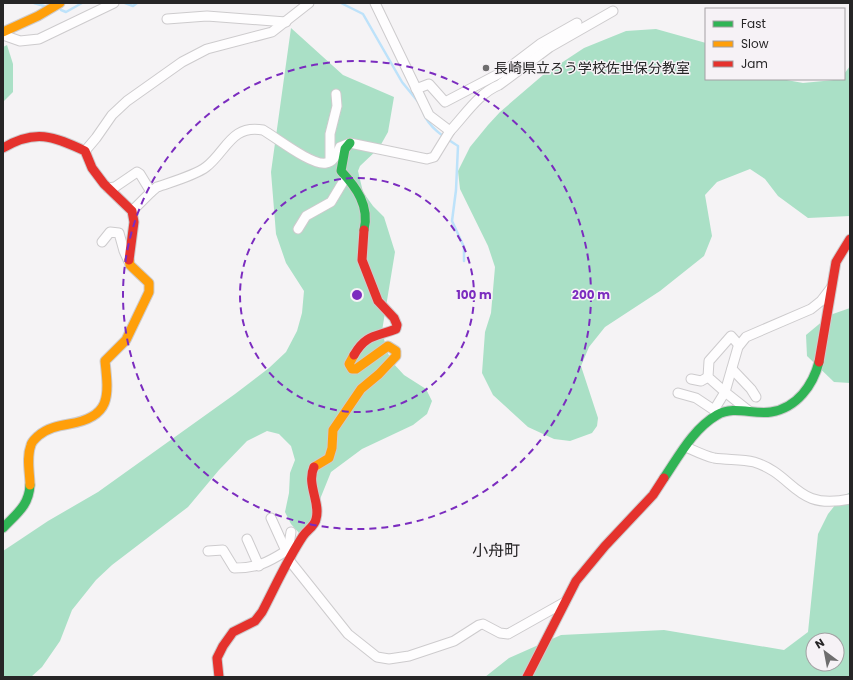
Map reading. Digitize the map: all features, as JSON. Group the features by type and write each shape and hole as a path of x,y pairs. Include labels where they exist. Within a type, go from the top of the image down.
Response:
{"main road":[{"path":"3,32 38,16 58,4"},
{"path":"3,148 16,140 37,135 58,138 85,151 88,160 108,188 118,200 132,211 134,222 133,239 129,257 130,264 149,283 150,292 126,340 105,361 108,390 102,412 97,417 88,420 43,430 34,440 30,446 30,487 28,499 3,528"},
{"path":"219,677 217,658 223,646 233,632 255,621 262,612 289,555 304,534 315,523 317,517 312,486 312,472 315,466 329,458 332,448 333,430 361,389 379,374 396,356 396,351 388,346 356,369 352,369 349,364 352,356 369,336 392,331 396,329 397,325 394,318 378,301 362,260 362,236 366,222 361,197 356,187 346,178 341,170 345,149 350,143"},
{"path":"527,677 576,581 605,546 653,495 691,438 715,412 733,410 771,412 789,405 805,393 815,376 836,262 850,239"}],"street":[{"path":"3,35 20,42 38,39 114,3"},
{"path":"85,151 112,115 127,101 182,62 207,49 272,32 309,3"},
{"path":"375,3 429,115 449,133"},
{"path":"132,211 157,187 206,168 228,141 253,128 263,130 316,163 327,163 334,160 340,147 350,143 427,159 434,157 449,133 492,88 499,85 550,47 613,11"},
{"path":"167,19 207,16 286,22"},
{"path":"416,89 429,84 445,102 506,70 540,44 577,23"},
{"path":"330,161 330,134 337,106 336,94"},
{"path":"108,188 115,187 136,172 140,174 151,192"},
{"path":"298,229 306,216 331,202 346,178"},
{"path":"102,242 110,232 119,233 124,251 130,264"},
{"path":"678,394 696,398 715,412 724,392 739,345 746,337 811,309 821,301 832,285"},
{"path":"708,377 709,362 731,336 739,345"},
{"path":"732,369 751,388 756,396"},
{"path":"691,379 701,381 708,377"},
{"path":"708,377 724,392 749,411"},
{"path":"686,447 712,458 754,462 772,471 798,493 814,500 833,503 850,499"},
{"path":"271,518 289,555 348,634 377,657 389,659 409,656 454,641 479,625 484,624 500,633 508,634 565,602"},
{"path":"289,555 292,532"},
{"path":"247,539 259,566"},
{"path":"208,551 223,550 234,568 250,568 259,566 289,555"}],"green space":[{"path":"291,28 343,75 394,97 388,132 379,148 360,166 358,171 363,192 373,206 384,217 395,252 382,331 387,351 392,362 404,375 426,389 432,401 427,414 413,425 362,449 331,472 312,519 299,533 291,524 285,512 289,493 290,473 295,460 291,446 279,434 267,431 247,441 219,470 188,507 112,565 96,580 72,610 60,641 42,667 31,677 3,677 3,551 48,521 98,492 235,394 269,368 286,352 297,331 302,313 304,291 286,263 276,234 271,172"},
{"path":"656,29 705,43 705,80 786,80 803,83 845,80 845,73 850,66 850,216 808,218 778,196 765,179 750,169 717,182 705,195 712,236 704,256 660,291 605,327 589,347 581,366 598,418 597,426 592,433 570,441 554,439 528,427 493,395 482,373 485,332 491,313 495,267 488,246 460,189 458,171 470,147 488,125 500,112 543,75 584,48 626,31"},
{"path":"7,45 13,64 13,92 3,102 3,47"},
{"path":"850,308 850,383 834,382 807,356 806,335 830,315"},
{"path":"850,492 850,677 485,677 509,658 561,635 664,630 784,650 805,634 805,672 845,672 845,632 808,632 818,534 828,514 840,499"}],"waterway":[{"path":"34,3 44,6"},
{"path":"61,10 66,12 82,3"},
{"path":"125,3 133,6 137,3"},
{"path":"341,3 363,14 402,82 420,104"},
{"path":"424,114 434,129 458,146 456,190 452,221 464,247 464,261"}],"traffic: fast":[{"path":"350,143 345,149 341,171 356,190 363,205 365,213 364,230"},
{"path":"664,478 687,444 708,421 723,412 737,410 764,413 780,410 789,406 808,387 813,379 819,362"},
{"path":"3,528 21,509 27,499 30,485"}],"traffic: slow":[{"path":"3,32 38,16 60,3"},
{"path":"30,485 29,455 31,444 34,440 41,433 49,429 83,421 93,416 100,410 104,403 107,385 105,361 126,340 149,292 149,283 130,265 129,260"},
{"path":"314,467 329,458 332,448 333,430 361,389 379,374 396,356 396,351 388,346 356,369 352,369 349,364 354,355"}],"traffic: jam":[{"path":"3,148 25,138 44,137 53,138 85,151 92,168 104,184 132,211 134,222 129,260"},
{"path":"354,355 358,348 367,340 396,329 397,325 394,318 378,301 362,260 364,230"},
{"path":"819,362 836,262 850,239"},
{"path":"219,677 217,658 223,646 233,632 255,621 262,612 297,545 303,536 313,526 317,513 312,487 312,473 314,467"},
{"path":"527,677 576,581 605,546 653,495 664,478"}],"place":[{"name":"長崎県立ろう学校佐世保分教室","path":"486,68"}],"district":[{"name":"小舟町","path":"496,550"}]}
